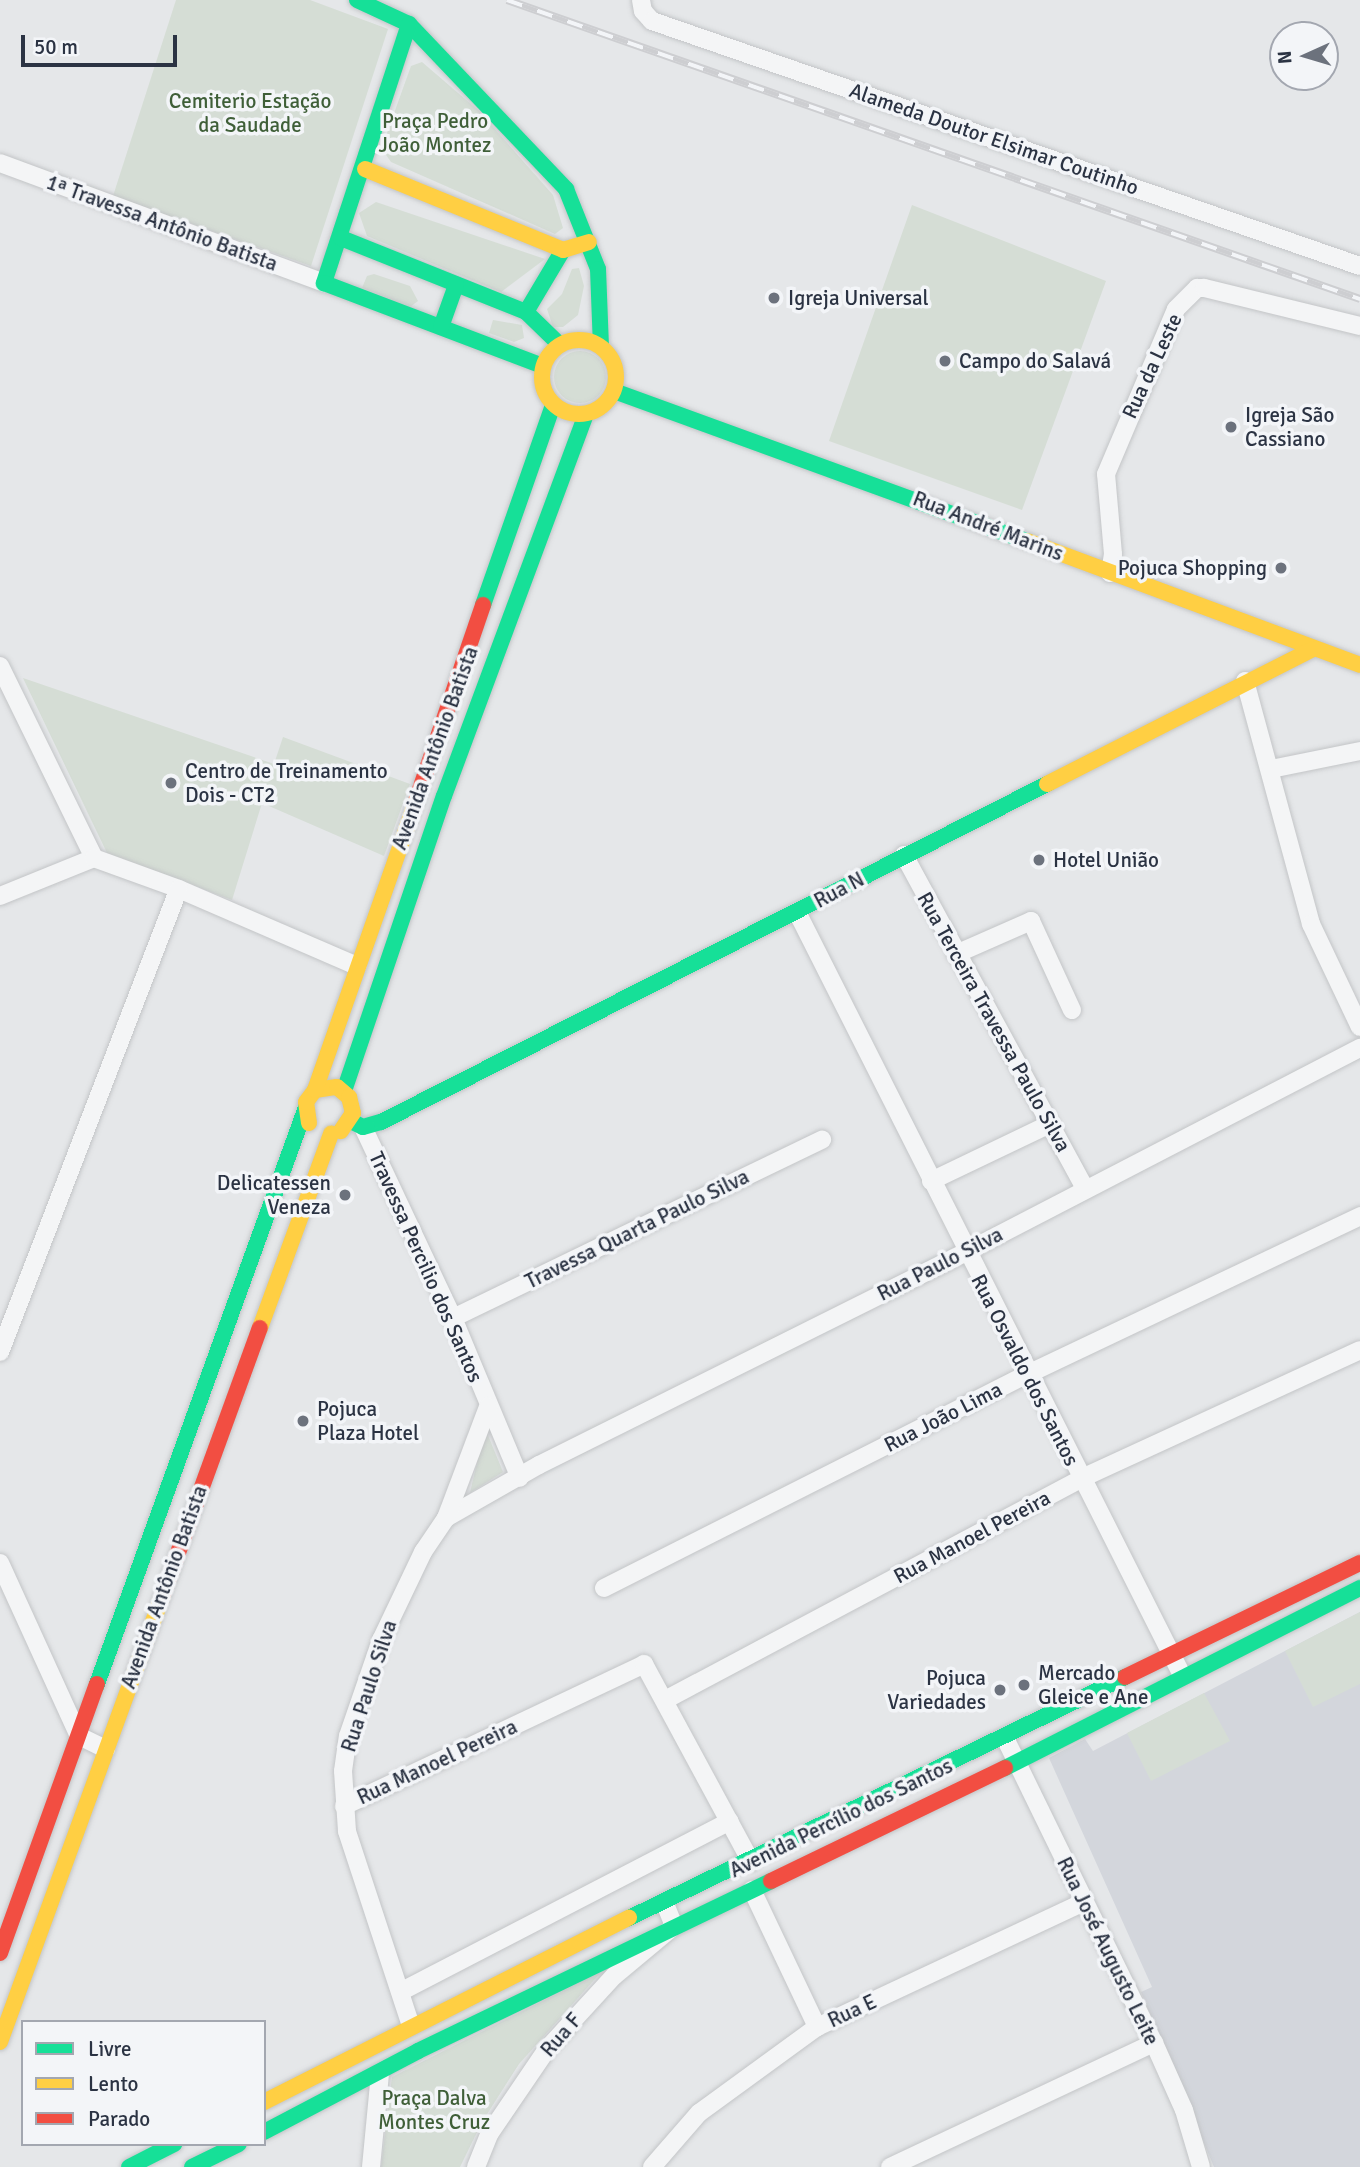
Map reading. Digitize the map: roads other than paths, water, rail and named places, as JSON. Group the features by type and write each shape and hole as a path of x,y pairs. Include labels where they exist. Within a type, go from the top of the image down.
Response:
{"street":[{"path":"357,0 409,24 566,189 589,242 600,289 601,346 615,366 614,391 608,402 586,415 574,415 553,405 543,387 543,366 560,345 580,340 601,346"},
{"name":"Alameda Doutor Elsimar Coutinho","path":"641,0 643,12 652,21 1360,266"},
{"path":"324,283 365,169 409,24"},
{"name":"1ª Travessa Antônio Batista","path":"0,163 543,366"},
{"path":"365,169 563,250 589,242"},
{"path":"341,238 526,312 560,345"},
{"path":"526,312 563,250"},
{"path":"440,327 456,285"},
{"name":"Rua da Leste","path":"1110,573 1113,554 1106,474 1176,309 1198,288 1204,288 1360,326"},
{"name":"Rua André Marins","path":"614,391 1360,665"},
{"name":"Avenida Antônio Batista","path":"0,1953 305,1110 315,1090 553,405"},
{"name":"Avenida Antônio Batista","path":"344,1091 418,869 586,415"},
{"path":"1260,629 1270,649 1262,673"},
{"name":"Rua N","path":"357,1124 797,912 1245,681 1313,649"},
{"path":"0,666 94,858"},
{"path":"1245,681 1311,924 1360,1027"},
{"path":"1271,769 1360,751"},
{"name":"Rua Terceira Travessa Paulo Silva","path":"904,856 1085,1189"},
{"path":"0,896 94,858 179,888 357,966"},
{"path":"395,860 418,869"},
{"path":"0,1352 179,888"},
{"name":"Rua Osvaldo dos Santos","path":"797,912 1169,1656 1182,1675"},
{"path":"956,954 1031,921 1072,1010"},
{"name":"Rua Paulo Silva","path":"446,1518 1360,1048"},
{"path":"305,1110 316,1130 331,1134 357,1124 353,1105 344,1091 330,1086 315,1090"},
{"name":"Travessa Percilio dos Santos","path":"357,1124 453,1318 488,1407"},
{"path":"931,1181 1050,1124"},
{"name":"Avenida Antônio Batista","path":"0,2042 331,1134"},
{"name":"Travessa Quarta Paulo Silva","path":"453,1318 822,1140"},
{"name":"Rua João Lima","path":"604,1588 1028,1374 1360,1216"},
{"name":"Rua Manoel Pereira","path":"665,1700 1080,1479 1360,1350"},
{"path":"488,1407 520,1478"},
{"name":"Rua Paulo Silva","path":"411,2026 402,1991 374,1918 344,1806 348,1736 400,1595 446,1518 488,1407"},
{"path":"0,1563 79,1737 106,1749"},
{"name":"Avenida Percílio dos Santos","path":"266,2101 411,2026 1359,1566"},
{"name":"Avenida Percílio dos Santos","path":"266,2131 674,1926 1015,1763 1182,1675 1360,1588"},
{"name":"Rua Manoel Pereira","path":"344,1806 644,1664 751,1862"},
{"name":"Rua José Augusto Leite","path":"1004,1738 1154,2043 1184,2110 1201,2167"},
{"path":"402,1991 730,1821"},
{"path":"752,1891 817,2027"},
{"name":"Rua E","path":"652,2167 699,2113 817,2027 1084,1902"},
{"path":"665,1904 674,1926"},
{"name":"Rua F","path":"475,2167 489,2133 547,2049 614,1976 674,1926"},
{"path":"371,2167 385,2070 380,2042"},
{"path":"890,2167 1154,2043"},
{"path":"321,2071 334,2097"},
{"path":"129,2167 170,2146"},
{"path":"192,2167 212,2162 236,2146"}],"railway":[{"path":"507,0 1360,299"}],"place":[{"name":"Igreja Universal","path":"774,298"},
{"name":"Campo do Salavá","path":"945,361"},
{"name":"Igreja São Cassiano","path":"1231,427"},
{"name":"Pojuca Shopping","path":"1281,568"},
{"name":"Centro de Treinamento Dois - CT2","path":"171,783"},
{"name":"Hotel União","path":"1039,860"},
{"name":"Delicatessen Veneza","path":"345,1195"},
{"name":"Pojuca Plaza Hotel","path":"303,1421"},
{"name":"Mercado Gleice e Ane","path":"1024,1685"},
{"name":"Pojuca Variedades","path":"1000,1690"}],"park label":[{"name":"Cemiterio Estação da Saudade","path":"250,113"},
{"name":"Praça Pedro João Montez","path":"435,133"},
{"name":"Praça Dalva Montes Cruz","path":"434,2110"}]}
